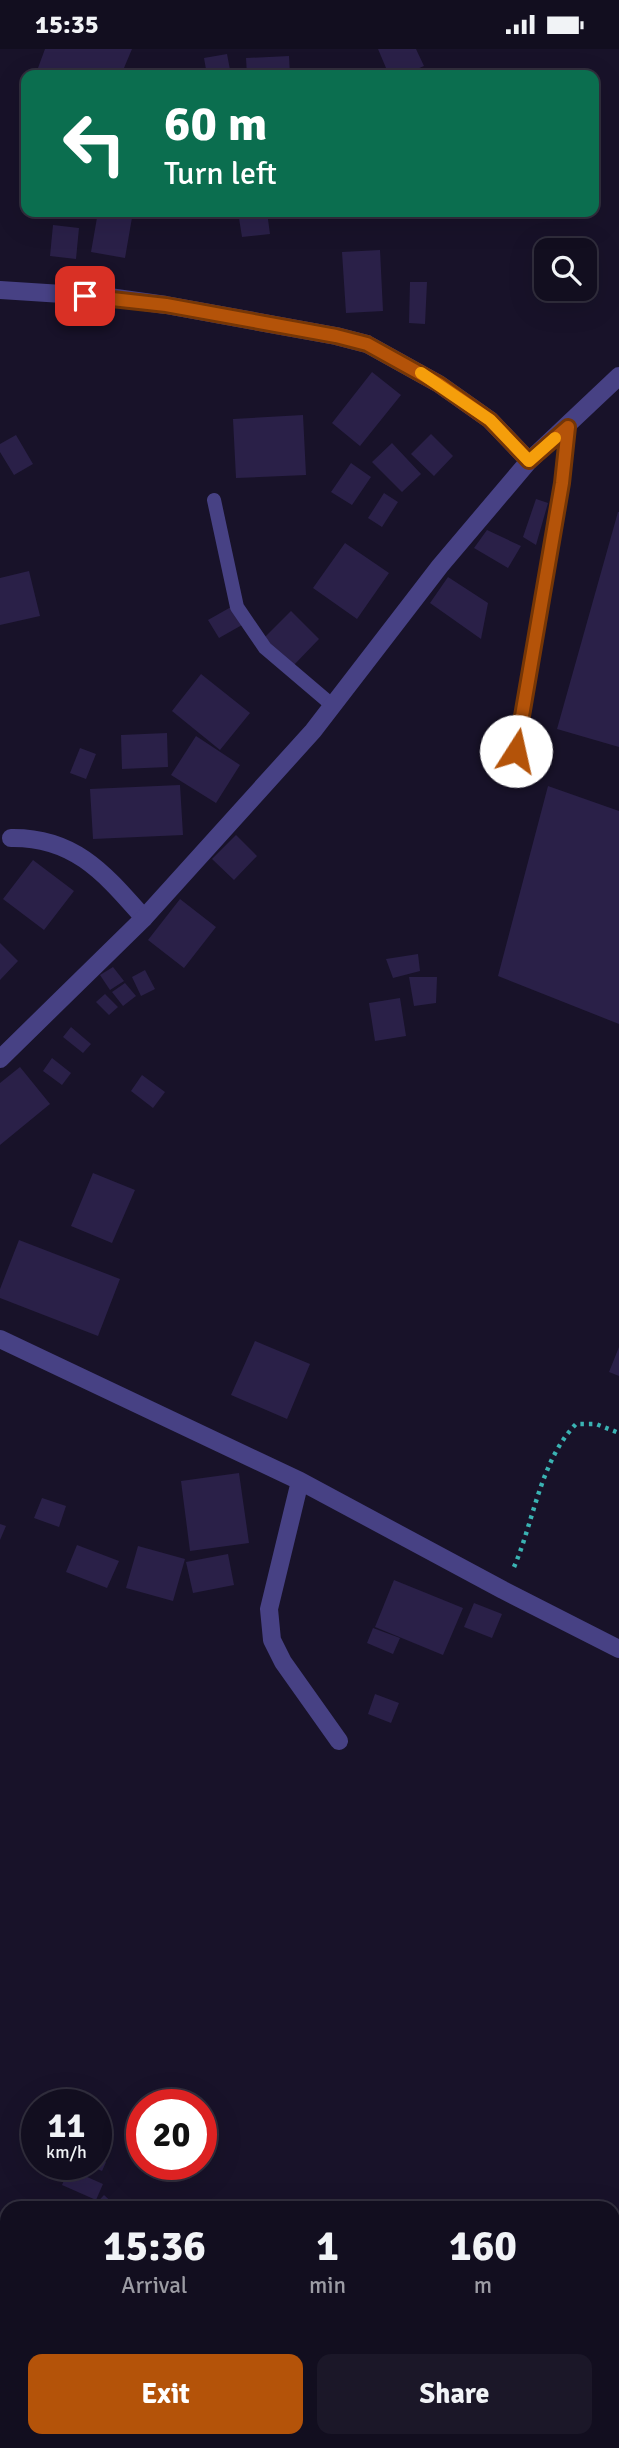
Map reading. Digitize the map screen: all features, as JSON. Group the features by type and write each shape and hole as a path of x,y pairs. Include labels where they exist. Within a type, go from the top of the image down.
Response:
{"street":[{"path":"0,290 108,297 166,305 367,344 439,384 490,420 529,461"},
{"path":"0,1059 144,918 313,731 440,566 529,461 619,376"},
{"path":"11,838 35,838 61,845 87,861 112,883 144,918"},
{"path":"0,1339 300,1481 503,1591 619,1649"},
{"path":"300,1481 270,1609 272,1640 283,1662 339,1741"}],"lane":[{"path":"516,751 562,483 568,427"},
{"path":"214,500 237,607 265,649 332,705"}],"path":[{"path":"503,1591 522,1549 550,1463 567,1433 576,1424 596,1424 619,1433"}],"building":[{"path":"45,49 132,49 123,70 38,68"},
{"path":"378,49 416,49 424,66 415,70 387,70"},
{"path":"227,54 230,70 206,70 204,58"},
{"path":"289,56 290,70 247,70 246,58"},
{"path":"97,217 132,217 125,258 91,252"},
{"path":"239,217 268,217 270,234 242,237"},
{"path":"53,225 79,228 76,259 50,256"},
{"path":"380,250 383,311 346,313 342,252"},
{"path":"410,282 427,282 425,324 409,323"},
{"path":"372,372 401,395 360,446 332,423"},
{"path":"303,415 306,475 236,478 233,419"},
{"path":"431,434 453,456 434,476 411,454"},
{"path":"16,435 33,464 14,475 0,452 0,444"},
{"path":"392,443 421,474 402,492 372,462"},
{"path":"351,463 371,477 352,505 331,492"},
{"path":"384,493 398,502 382,527 368,518"},
{"path":"536,499 548,503 536,545 523,537"},
{"path":"619,512 619,747 557,729"},
{"path":"487,530 521,546 508,568 474,548"},
{"path":"345,543 389,573 357,619 313,588"},
{"path":"29,571 40,616 0,625 0,578"},
{"path":"448,577 488,603 481,639 430,603"},
{"path":"231,607 242,625 219,638 208,620"},
{"path":"291,611 319,639 292,667 263,639"},
{"path":"201,674 250,713 220,750 172,711"},
{"path":"167,733 168,767 122,769 121,735"},
{"path":"196,736 240,765 216,803 171,775"},
{"path":"80,748 96,754 86,779 70,773"},
{"path":"180,785 183,835 93,839 90,789"},
{"path":"548,786 619,811 619,1024 498,976"},
{"path":"236,835 257,856 234,880 212,859"},
{"path":"33,860 74,891 44,930 3,899"},
{"path":"180,899 216,927 184,968 148,940"},
{"path":"0,943 18,961 0,980"},
{"path":"418,954 420,971 393,978 386,959"},
{"path":"113,967 124,981 110,990 100,975"},
{"path":"145,970 155,989 141,996 132,977"},
{"path":"409,977 437,977 436,1003 414,1006"},
{"path":"125,983 136,996 123,1006 112,992"},
{"path":"105,994 118,1007 109,1015 96,1002"},
{"path":"400,998 406,1036 375,1041 369,1003"},
{"path":"71,1027 91,1044 83,1053 63,1037"},
{"path":"52,1058 71,1073 62,1085 43,1071"},
{"path":"20,1067 50,1104 0,1145 0,1083"},
{"path":"142,1075 165,1092 153,1108 131,1091"},
{"path":"93,1173 135,1190 112,1243 71,1226"},
{"path":"19,1240 120,1279 98,1336 0,1298 0,1289"},
{"path":"255,1341 310,1364 287,1419 231,1395"},
{"path":"619,1347 619,1376 609,1372"},
{"path":"239,1473 249,1543 190,1551 181,1481"},
{"path":"42,1498 66,1506 59,1527 34,1518"},
{"path":"0,1524 6,1526 0,1540"},
{"path":"77,1545 119,1561 107,1588 66,1572"},
{"path":"138,1546 185,1559 173,1601 126,1588"},
{"path":"228,1554 234,1585 193,1593 186,1562"},
{"path":"394,1580 463,1608 443,1655 375,1627"},
{"path":"474,1603 502,1614 492,1638 464,1627"},
{"path":"373,1628 400,1638 393,1654 367,1643"},
{"path":"375,1694 399,1703 391,1723 368,1714"},
{"path":"64,2180 94,2180 103,2184 96,2200 62,2185"},
{"path":"104,2195 110,2201 98,2201"}],"slow traffic":[{"path":"421,373 490,420 529,461 555,438"}],"route":[{"path":"85,296 166,305 367,344 439,384 490,420 529,461 568,427 562,483 516,751"}]}
